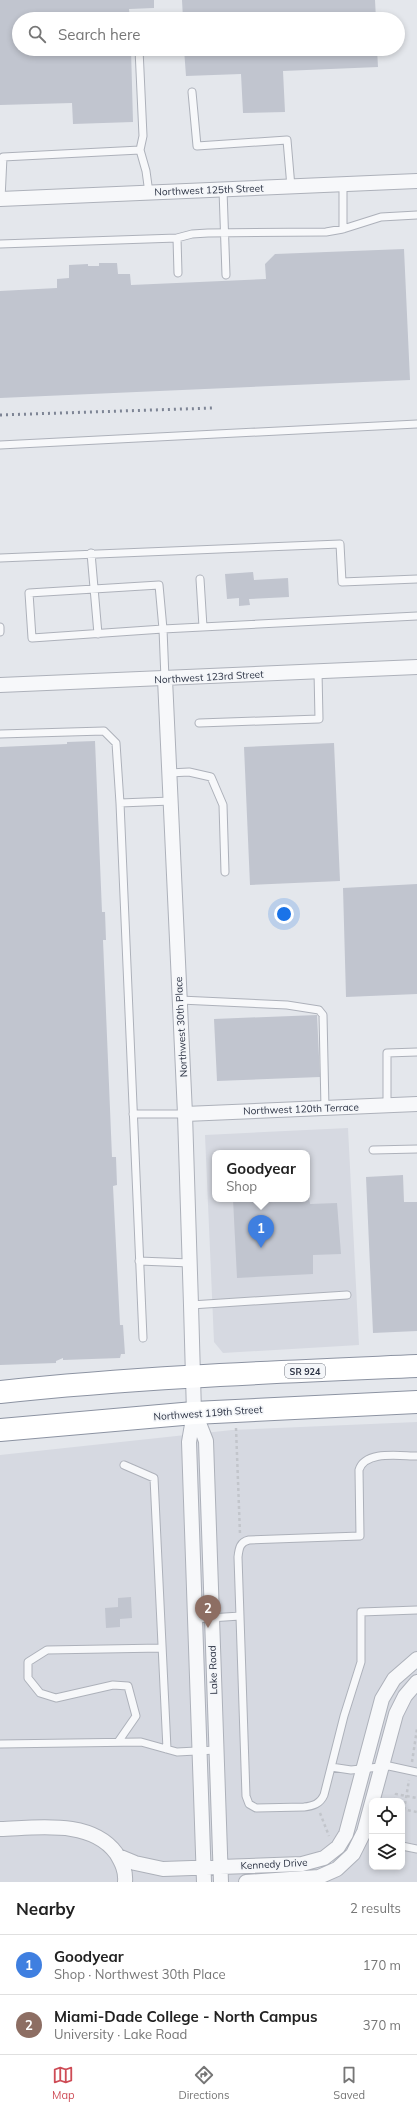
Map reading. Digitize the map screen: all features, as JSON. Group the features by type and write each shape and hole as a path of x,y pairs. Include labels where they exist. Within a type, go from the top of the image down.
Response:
{"highway":[{"name":"SR 924","path":"0,1392 89,1383 193,1376 417,1366"},
{"name":"Northwest 119th Street","path":"0,1430 194,1413 417,1402"}],"street":[{"name":"Northwest 125th Street","path":"0,199 417,182"},
{"name":"Northwest 123rd Street","path":"0,685 417,667"},
{"name":"Northwest 30th Place","path":"165,678 185,1114 193,1376"},
{"name":"Northwest 120th Terrace","path":"185,1114 417,1104"},
{"name":"Lake Road","path":"193,1376 194,1413 189,1442 204,1882"},
{"name":"Lake Road","path":"194,1413 206,1441 221,1882"},
{"name":"Kennedy Drive","path":"118,1856 135,1863 163,1869 302,1864 324,1858 338,1847 346,1834 382,1700 394,1679 417,1659"},
{"name":"Kennedy Drive","path":"376,1798 382,1767 400,1704 417,1682"},
{"name":"Kennedy Drive","path":"0,1829 53,1828 78,1830 98,1838 107,1844 118,1856 123,1865 125,1882"},
{"name":"Kennedy Drive","path":"246,1882 304,1880 323,1876 343,1864 353,1854 369,1829"}],"lane":[{"path":"139,56 143,136 140,150 146,171 149,193"},
{"path":"192,92 197,146 287,140 291,187"},
{"path":"0,199 3,157 140,150"},
{"path":"342,184 343,229"},
{"path":"223,190 226,274"},
{"path":"0,244 177,238 192,234 326,232 343,229 380,217 417,215"},
{"path":"177,238 178,272"},
{"path":"0,445 417,424"},
{"path":"0,558 91,553 340,544 342,582 417,579"},
{"path":"91,553 98,634"},
{"path":"200,579 203,627"},
{"path":"165,678 163,629 159,585 29,593 32,638 163,629 417,616"},
{"path":"0,627 0,632"},
{"path":"199,723 319,720 318,672"},
{"path":"0,734 104,731 108,733 116,743 120,803 143,1338"},
{"path":"169,773 189,772 211,777 223,805 225,872"},
{"path":"120,803 171,801"},
{"path":"180,1000 287,1005 319,1010 323,1014 325,1108"},
{"path":"387,1105 387,1053 417,1052"},
{"path":"133,1114 185,1114"},
{"path":"373,1150 417,1149"},
{"path":"140,1261 190,1263"},
{"path":"191,1305 347,1295"},
{"path":"417,1456 366,1458 361,1463 359,1470 360,1536 255,1539 244,1541 242,1543 238,1557 246,1796 249,1804 256,1808 304,1807 316,1804 323,1798 344,1716 361,1662 361,1612 417,1610"},
{"path":"124,1465 154,1478 167,1749"},
{"path":"195,1619 240,1616"},
{"path":"118,1742 136,1716 128,1686 113,1685 56,1698 40,1693 28,1678 28,1662 47,1650 162,1648"},
{"path":"0,1744 141,1742 176,1752 216,1750"},
{"path":"331,1767 351,1770 389,1766 413,1770"},
{"path":"405,1847 417,1849"}],"path":[{"path":"236,1428 240,1535"},
{"path":"405,1801 413,1770 417,1729"},
{"path":"395,1798 396,1794 417,1798"},
{"path":"319,1810 331,1842"},
{"path":"405,1810 417,1812"}],"shaded area":[{"path":"348,1128 359,1345 223,1353 214,1342 205,1135"},
{"path":"417,1422 417,1882 0,1882 0,1455 232,1430"}],"building":[{"path":"0,0 154,0 154,8 129,9 129,12 12,12 12,56 131,56 133,122 73,124 72,103 0,105"},
{"path":"182,0 375,0 376,12 183,12"},
{"path":"185,56 377,56 378,67 283,71 285,112 243,113 241,74 186,76"},
{"path":"404,249 410,380 0,398 0,291 57,288 57,279 69,278 69,265 88,264 88,266 99,266 99,263 117,263 118,274 130,274 131,285 266,279 265,264 275,254"},
{"path":"253,572 254,580 288,578 289,597 249,599 250,605 239,606 239,598 227,599 225,574"},
{"path":"95,741 102,912 105,912 106,940 103,940 112,1157 116,1157 117,1185 113,1186 120,1325 123,1325 125,1354 121,1354 120,1358 63,1360 63,1358 56,1361 56,1363 0,1365 0,747 67,744 67,742"},
{"path":"334,743 340,881 250,885 244,747"},
{"path":"417,884 417,994 346,997 343,888"},
{"path":"317,1015 320,1077 217,1081 214,1019"},
{"path":"403,1175 404,1202 417,1202 417,1331 373,1333 366,1177"},
{"path":"233,1202 310,1202 310,1204 337,1203 341,1254 313,1255 313,1274 237,1278"},
{"path":"131,1597 132,1618 120,1619 120,1627 106,1628 105,1608 118,1607 118,1598"}],"railway":[{"path":"0,415 213,408"}],"place":[{"name":"Goodyear","path":"261,1248"},
{"name":"Miami-Dade College - North Campus","path":"208,1628"}]}
